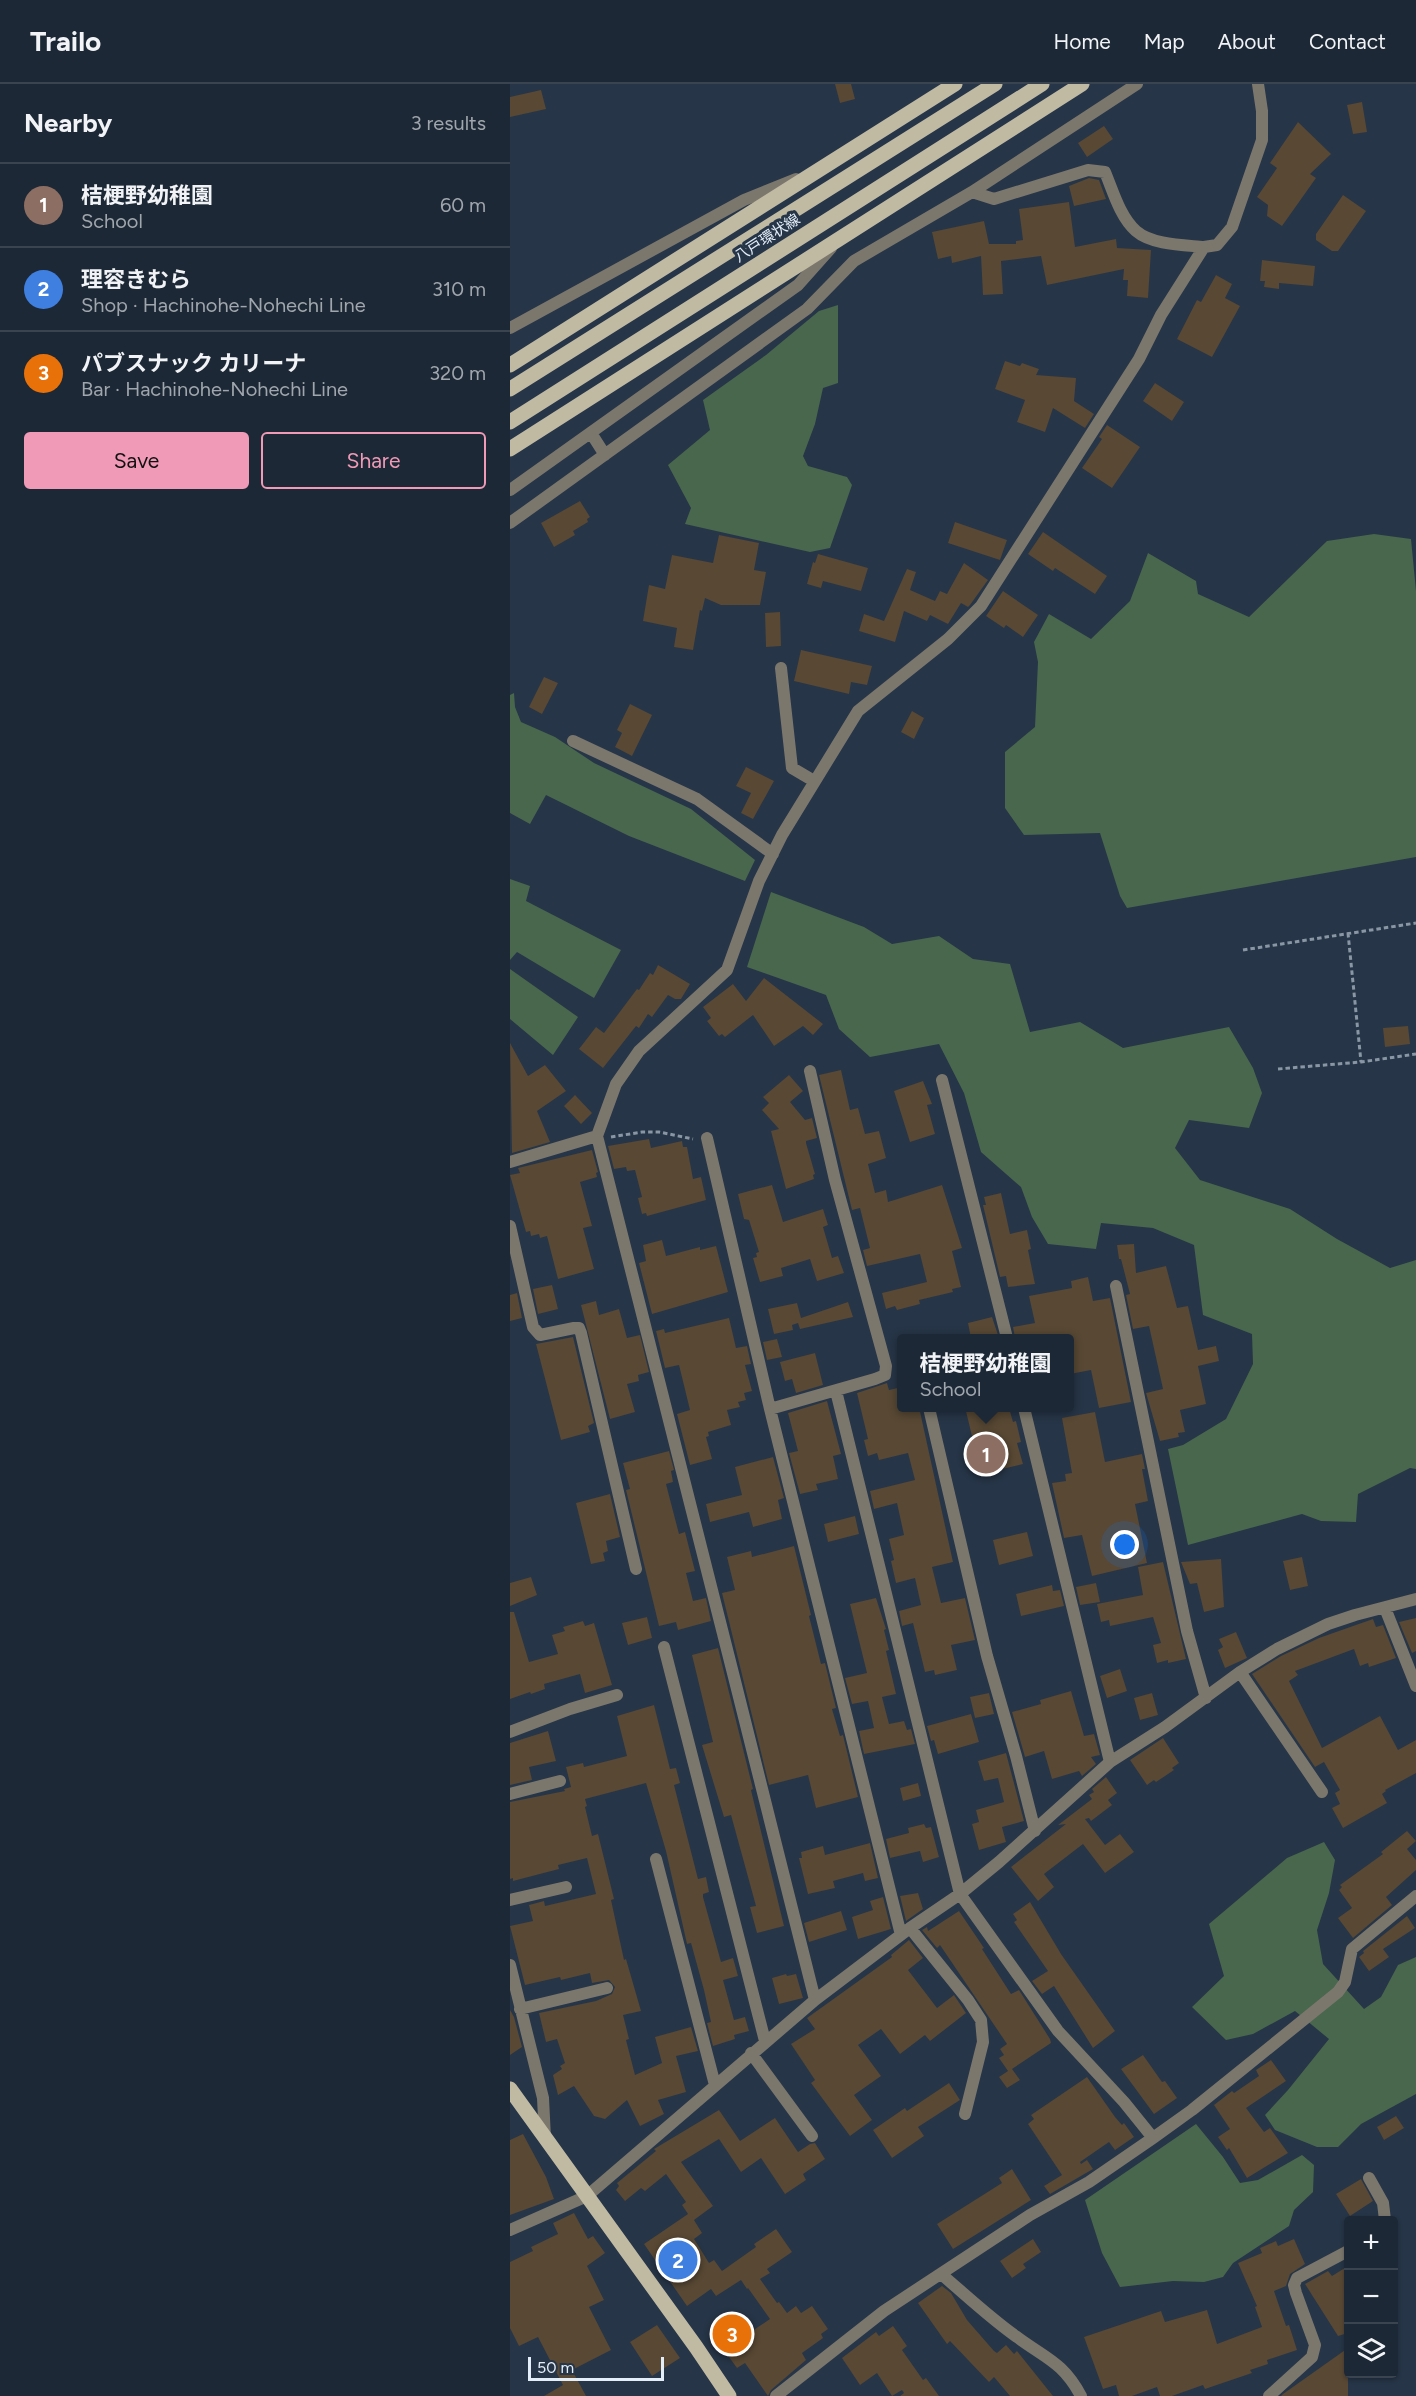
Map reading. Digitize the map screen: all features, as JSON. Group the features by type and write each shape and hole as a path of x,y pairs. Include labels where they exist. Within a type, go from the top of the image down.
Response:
{"main road":[{"path":"510,365 956,84"},
{"name":"八戸環状線","path":"510,389 994,84"},
{"path":"510,449 1082,84"},
{"name":"八戸環状線","path":"510,422 1040,85"},
{"path":"510,2089 729,2396"}],"street":[{"path":"510,523 807,309 854,261 972,192 1137,84"},
{"path":"972,192 994,199 1088,170 1105,172 1120,207 1135,231 1149,238 1204,247 1217,245 1233,227 1262,140 1262,111 1258,84"},
{"path":"510,327 744,200 824,167"},
{"path":"510,489 798,285 836,242"},
{"path":"815,2000 700,1547 650,1338 597,1136 616,1084 639,1051 727,970 759,881 814,781 858,711 948,639 981,606 1139,359 1161,315 1204,247"},
{"path":"591,433 606,455"},
{"path":"781,668 792,768 814,781"},
{"path":"573,741 697,800 773,854"},
{"path":"770,1409 885,1375 886,1366 835,1180 810,1071"},
{"path":"942,1080 1006,1334"},
{"path":"510,1162 597,1136"},
{"path":"707,1138 770,1409 906,1932 968,2000 981,2020 983,2042 964,2114"},
{"path":"510,1226 533,1327 540,1335 574,1328 579,1328 581,1333 636,1569"},
{"path":"1116,1286 1187,1631 1206,1698"},
{"path":"836,1391 960,1894 1058,2031 1154,2138"},
{"path":"930,1412 987,1656 1035,1831"},
{"path":"1025,1412 1110,1762"},
{"path":"510,2230 587,2196 815,2000 960,1894 1035,1831 1110,1762 1277,1649 1328,1624 1416,1599"},
{"path":"1384,1608 1416,1686"},
{"path":"664,1647 765,2041"},
{"path":"1240,1672 1322,1792"},
{"path":"510,1732 570,1709 617,1695"},
{"path":"510,1794 560,1781"},
{"path":"656,1859 714,2085"},
{"path":"510,1900 566,1887"},
{"path":"777,2396 884,2312 1030,2215 1089,2182 1154,2138 1338,1992 1346,1982 1352,1950 1416,1896"},
{"path":"510,1965 543,2098 545,2138"},
{"path":"520,2009 607,1988"},
{"path":"751,2053 812,2136"},
{"path":"1369,2178 1383,2203 1385,2216"},
{"path":"1269,2396 1312,2357 1315,2345 1296,2293 1294,2285 1297,2278 1344,2253"},
{"path":"941,2274 1017,2337 1056,2363 1081,2396"}],"path":[{"path":"1243,950 1416,923"},
{"path":"1348,933 1361,1062"},
{"path":"1278,1069 1361,1062 1416,1054"},
{"path":"597,1136 614,1137 642,1132 659,1132 690,1139 707,1138"}],"green space":[{"path":"838,305 838,383 823,388 815,424 803,456 808,466 847,477 852,485 830,548 810,552 685,524 691,508 668,465 710,430 703,400 766,355 819,311"},
{"path":"1374,534 1411,539 1416,591 1416,857 1127,908 1120,896 1100,833 1024,835 1005,808 1005,752 1035,727 1038,662 1034,642 1049,614 1091,639 1130,601 1148,553 1196,581 1198,594 1249,617 1327,541"},
{"path":"514,693 515,707 521,722 555,737 594,763 691,809 755,860 745,881 629,836 546,795 530,824 510,813 510,695"},
{"path":"510,879 530,886 526,901 621,950 594,998 517,952 510,960"},
{"path":"771,892 864,927 892,944 939,936 973,959 1010,964 1030,1032 1080,1022 1123,1048 1229,1027 1253,1068 1262,1093 1249,1128 1189,1120 1175,1148 1200,1180 1290,1209 1337,1239 1390,1268 1416,1260 1416,1469 1410,1468 1358,1494 1356,1522 1321,1521 1302,1514 1188,1545 1168,1449 1183,1445 1226,1419 1253,1364 1252,1334 1203,1315 1194,1245 1153,1228 1101,1223 1096,1249 1048,1244 1032,1217 1021,1187 981,1152 964,1093 939,1044 870,1057 839,1029 826,995 747,967"},
{"path":"510,969 578,1017 553,1055 510,1019"},
{"path":"1324,1842 1335,1860 1329,1893 1317,1930 1323,1964 1364,2009 1381,1997 1398,1965 1416,1957 1416,2094 1361,2124 1338,2147 1317,2147 1275,2130 1265,2115 1329,2039 1295,2011 1253,2034 1226,2040 1192,2007 1224,1976 1209,1924 1287,1858"},
{"path":"1196,2124 1223,2157 1240,2183 1258,2180 1302,2155 1314,2165 1313,2192 1294,2210 1289,2226 1233,2263 1223,2277 1204,2282 1173,2281 1120,2287 1102,2253 1085,2200"}],"building":[{"path":"835,84 851,84 855,99 840,103"},
{"path":"541,90 546,109 510,117 510,97"},
{"path":"1362,102 1367,132 1353,134 1347,105"},
{"path":"1298,122 1331,154 1310,174 1316,178 1282,226 1267,216 1268,205 1257,197 1277,168 1270,163"},
{"path":"1104,126 1113,139 1087,157 1078,143"},
{"path":"1089,178 1099,180 1106,199 1074,206 1069,186"},
{"path":"1343,195 1366,211 1338,251 1332,251 1316,240 1316,234"},
{"path":"1069,202 1075,247 1116,239 1117,248 1151,250 1148,298 1127,296 1128,280 1123,280 1124,269 1047,285 1041,256 1001,261 1003,294 983,295 981,256 952,263 951,256 938,259 932,232 984,221 989,244 1016,244 1016,241 1023,240 1019,209"},
{"path":"1262,260 1315,266 1313,286 1279,283 1279,289 1264,287 1265,281 1260,281"},
{"path":"1216,275 1232,284 1225,298 1240,306 1212,357 1177,339 1197,300 1201,302"},
{"path":"1005,361 1020,366 1022,363 1039,369 1036,375 1076,378 1074,401 1094,414 1085,428 1053,408 1045,432 1017,422 1025,400 995,389"},
{"path":"1155,383 1184,402 1172,421 1143,401"},
{"path":"1107,425 1140,447 1112,488 1082,468 1102,439 1099,437"},
{"path":"580,501 590,517 587,519 588,522 573,531 575,535 554,547 541,523"},
{"path":"955,522 1007,540 1000,560 948,543"},
{"path":"1043,532 1107,576 1095,594 1055,568 1053,571 1028,554"},
{"path":"719,535 759,543 754,570 766,572 760,605 721,605 705,598 702,611 700,610 693,650 674,647 677,628 643,621 649,585 665,589 672,555 713,563"},
{"path":"818,554 868,568 861,591 823,581 821,588 807,584 813,562 815,563"},
{"path":"964,563 988,580 968,607 961,603 948,624 930,615 927,621 904,611 895,642 859,631 864,614 884,621 907,569 916,572 910,590 935,601 940,591 947,594"},
{"path":"1003,591 1038,615 1023,637 1006,625 1004,628 986,616"},
{"path":"780,612 781,646 766,647 765,613"},
{"path":"801,650 872,666 867,685 851,682 849,694 794,681"},
{"path":"544,677 558,683 542,714 529,707"},
{"path":"630,704 652,715 632,756 615,747 622,733 617,730"},
{"path":"912,711 924,718 914,739 901,732"},
{"path":"746,767 774,781 753,819 741,813 751,793 736,786"},
{"path":"658,965 690,984 681,999 668,995 652,1017 648,1014 639,1028 636,1026 603,1068 579,1049 596,1027 604,1033 650,973 653,975"},
{"path":"764,978 823,1024 813,1035 803,1026 774,1046 753,1015 725,1037 722,1034 719,1036 707,1021 711,1018 703,1007 733,984 746,1001"},
{"path":"1408,1026 1410,1044 1385,1047 1383,1028"},
{"path":"510,1043 528,1076 545,1065 566,1091 537,1111 550,1142 512,1153"},
{"path":"841,1070 850,1110 858,1108 865,1134 879,1131 886,1158 868,1164 875,1193 886,1190 888,1202 942,1185 962,1248 952,1251 961,1287 952,1289 953,1292 919,1300 920,1304 897,1310 895,1306 886,1309 882,1293 927,1282 920,1254 867,1266 863,1250 870,1248 860,1208 852,1210 819,1075"},
{"path":"789,1075 803,1091 790,1102 805,1120 812,1118 817,1138 806,1141 815,1174 814,1179 786,1189 771,1131 779,1129 762,1110 769,1103 763,1097"},
{"path":"923,1081 932,1104 927,1105 935,1134 910,1142 894,1091"},
{"path":"575,1095 592,1113 581,1124 564,1106"},
{"path":"649,1139 651,1148 682,1141 683,1147 687,1147 693,1179 701,1177 706,1200 647,1216 646,1213 642,1214 638,1198 642,1197 635,1170 627,1171 626,1167 614,1169 608,1146"},
{"path":"592,1150 598,1172 597,1177 580,1182 592,1226 583,1228 594,1269 558,1279 547,1236 540,1238 539,1234 531,1236 530,1231 526,1232 510,1175 520,1173 518,1168"},
{"path":"772,1185 783,1222 823,1209 828,1225 823,1227 832,1258 838,1256 844,1273 817,1281 810,1259 781,1268 783,1276 760,1282 753,1258 757,1257 756,1253 759,1252 749,1220 744,1219 738,1194"},
{"path":"1001,1193 1010,1234 1027,1230 1031,1249 1028,1250 1035,1284 1008,1287 1006,1276 1000,1277 983,1205 986,1205 984,1197"},
{"path":"662,1240 666,1256 700,1247 700,1250 716,1246 728,1292 652,1314 639,1263 646,1261 643,1245"},
{"path":"1134,1244 1136,1273 1166,1266 1177,1308 1188,1306 1198,1350 1216,1346 1219,1361 1198,1366 1206,1404 1180,1410 1185,1432 1178,1433 1179,1437 1160,1441 1146,1393 1163,1389 1149,1326 1133,1329 1126,1295 1130,1294 1117,1245"},
{"path":"1088,1277 1093,1301 1110,1298 1131,1402 1099,1408 1091,1370 1074,1373 1074,1334 1014,1334 1013,1327 1035,1323 1029,1296 1072,1288 1071,1281"},
{"path":"552,1285 558,1309 538,1314 533,1289"},
{"path":"517,1293 522,1318 510,1321 510,1295"},
{"path":"596,1301 599,1315 619,1309 627,1338 640,1335 649,1372 638,1375 639,1381 627,1384 635,1412 610,1419 581,1305"},
{"path":"848,1302 853,1317 800,1329 798,1323 792,1325 793,1330 774,1334 768,1309 797,1303 801,1318"},
{"path":"992,1317 998,1334 970,1334 968,1323"},
{"path":"729,1318 736,1348 747,1346 751,1364 745,1365 752,1391 744,1393 746,1400 738,1402 740,1407 727,1410 731,1425 708,1432 709,1436 706,1437 712,1459 690,1465 677,1414 690,1410 679,1365 665,1368 656,1331 664,1329 665,1333"},
{"path":"573,1337 594,1423 588,1426 590,1432 561,1440 536,1344"},
{"path":"777,1339 782,1357 767,1360 763,1342"},
{"path":"815,1353 823,1385 796,1393 792,1379 785,1381 780,1362"},
{"path":"887,1383 889,1390 897,1388 897,1412 920,1412 953,1562 932,1567 941,1603 965,1598 975,1640 951,1645 957,1670 935,1675 934,1670 925,1672 913,1623 902,1626 899,1611 921,1605 915,1578 896,1583 889,1539 904,1535 897,1503 874,1509 870,1491 915,1480 908,1453 879,1460 877,1453 868,1456 864,1440 868,1439 857,1393"},
{"path":"827,1401 841,1454 833,1456 838,1479 816,1484 818,1490 800,1494 789,1453 798,1451 788,1413"},
{"path":"966,1412 1010,1412 1013,1422 1016,1421 1021,1442 1017,1443 1023,1464 981,1474"},
{"path":"1095,1412 1105,1462 1142,1454 1145,1469 1142,1469 1148,1501 1135,1504 1147,1563 1092,1576 1082,1535 1064,1538 1052,1483 1066,1481 1065,1474 1072,1473 1062,1418"},
{"path":"669,1451 674,1470 671,1471 673,1482 666,1484 679,1534 685,1532 695,1571 686,1573 693,1601 706,1598 711,1621 678,1630 676,1622 659,1626 626,1490 630,1489 623,1463"},
{"path":"773,1457 784,1498 778,1500 782,1519 753,1527 749,1512 710,1522 706,1504 742,1495 735,1467"},
{"path":"610,1494 620,1537 606,1541 608,1551 603,1553 605,1561 591,1564 576,1503"},
{"path":"855,1516 859,1534 828,1542 824,1524"},
{"path":"1027,1532 1033,1556 999,1565 993,1540"},
{"path":"794,1546 821,1664 825,1663 836,1708 832,1709 840,1736 843,1735 858,1797 816,1808 808,1775 769,1785 722,1593 735,1590 727,1557 751,1551 752,1557"},
{"path":"1302,1557 1308,1586 1290,1590 1283,1561"},
{"path":"1221,1559 1224,1607 1204,1612 1197,1583 1190,1584 1181,1562"},
{"path":"1163,1562 1186,1659 1157,1663 1153,1645 1161,1643 1153,1617 1110,1626 1109,1620 1101,1622 1097,1604 1143,1595 1138,1567"},
{"path":"531,1577 537,1595 510,1606 510,1583"},
{"path":"1096,1583 1100,1602 1080,1605 1076,1587"},
{"path":"1052,1585 1053,1591 1060,1590 1064,1606 1021,1616 1016,1594"},
{"path":"876,1598 886,1629 884,1630 889,1650 886,1651 896,1694 882,1697 889,1724 904,1721 907,1730 911,1729 915,1744 864,1754 859,1731 874,1728 868,1701 852,1704 845,1678 867,1673 850,1604"},
{"path":"510,1612 514,1612 529,1662 558,1654 552,1635 565,1631 563,1627 583,1621 585,1626 594,1623 612,1685 585,1693 580,1674 544,1684 545,1689 510,1699"},
{"path":"647,1617 652,1638 628,1645 622,1623"},
{"path":"1416,1618 1416,1651 1412,1653 1399,1622"},
{"path":"1373,1619 1376,1627 1383,1625 1396,1658 1369,1667 1368,1663 1360,1666 1354,1649 1295,1671 1298,1675 1289,1681 1322,1748 1380,1716 1398,1750 1416,1740 1416,1773 1385,1790 1382,1794 1387,1803 1343,1828 1332,1808 1340,1804 1335,1793 1340,1790 1324,1762 1315,1767 1252,1674 1281,1656 1319,1638"},
{"path":"1236,1632 1247,1658 1225,1668 1218,1650 1223,1647 1219,1639"},
{"path":"718,1648 784,1926 757,1933 750,1907 756,1906 731,1815 724,1817 702,1745 713,1742 692,1655"},
{"path":"1120,1669 1127,1691 1107,1698 1100,1676"},
{"path":"1071,1691 1084,1736 1094,1734 1100,1755 1091,1757 1096,1764 1082,1776 1079,1771 1052,1779 1044,1751 1025,1757 1012,1712 1041,1704 1040,1700"},
{"path":"989,1693 994,1714 975,1718 970,1697"},
{"path":"1152,1693 1158,1715 1140,1720 1134,1698"},
{"path":"654,1705 670,1769 676,1768 680,1783 674,1785 698,1879 706,1877 709,1892 703,1894 703,1897 721,1962 733,1958 738,1976 723,1980 734,2020 745,2017 749,2031 734,2035 735,2039 713,2046 707,2023 711,2022 704,1990 691,1943 687,1944 666,1851 646,1783 585,1799 592,1836 598,1834 614,1899 611,1900 624,1960 626,1959 641,2011 623,2015 629,2039 626,2040 635,2075 662,2063 655,2037 691,2027 698,2051 676,2056 686,2092 658,2100 664,2114 640,2126 627,2100 605,2119 594,2116 574,2086 558,2095 553,2075 562,2069 560,2066 565,2063 557,2039 546,2042 539,2013 596,2001 612,1994 615,1987 609,1980 592,1983 590,1973 525,1985 510,1926 533,1921 529,1905 544,1901 545,1906 596,1894 587,1858 558,1865 559,1869 513,1881 513,1878 510,1879 510,1802 565,1791 564,1789 571,1787 566,1767 583,1763 584,1767 627,1756 617,1716"},
{"path":"971,1714 979,1742 938,1754 927,1726"},
{"path":"548,1731 556,1761 529,1767 532,1780 510,1785 510,1743"},
{"path":"1163,1738 1179,1763 1172,1768 1174,1770 1147,1785 1130,1760"},
{"path":"1006,1753 1024,1821 1002,1827 1006,1842 979,1850 972,1824 979,1822 976,1810 1004,1802 998,1778 984,1781 978,1761"},
{"path":"1106,1777 1117,1793 1108,1800 1112,1805 1091,1821 1089,1818 1085,1819 1105,1845 1120,1834 1134,1852 1105,1873 1083,1844 1044,1874 1054,1887 1038,1901 1011,1867 1066,1824 1058,1825 1092,1799 1089,1795 1094,1792 1092,1789"},
{"path":"918,1783 921,1796 903,1801 900,1788"},
{"path":"924,1824 926,1828 931,1827 939,1857 923,1862 920,1851 890,1858 886,1839 909,1833 908,1828"},
{"path":"1407,1831 1416,1841 1407,1849 1416,1860 1416,1870 1386,1897 1392,1905 1353,1938 1338,1918 1352,1908 1339,1890 1342,1887 1340,1885 1383,1854 1381,1852"},
{"path":"870,1843 878,1878 865,1881 863,1873 833,1881 835,1888 808,1894 799,1858 802,1858 801,1852 823,1846 825,1855"},
{"path":"918,1893 923,1909 906,1921 900,1896"},
{"path":"883,1897 891,1929 858,1939 852,1917 873,1910 870,1901"},
{"path":"1030,1902 1061,1954 1115,2031 1093,2048 1054,1986 1042,1994 1032,1981 1048,1971 1014,1922 1017,1920 1013,1914"},
{"path":"841,1911 847,1930 809,1942 804,1923"},
{"path":"959,1911 1011,1994 1019,1990 1050,2039 1051,2043 1012,2069 1020,2080 1007,2088 999,2077 1008,2071 999,2058 1004,2055 1000,2049 1007,2044 940,1945 937,1948 922,1930 927,1927 928,1931"},
{"path":"1407,1916 1415,1928 1383,1949 1389,1957 1369,1971 1359,1957 1364,1953 1363,1951"},
{"path":"909,1940 923,1958 908,1970 937,2008 954,1995 966,2013 930,2041 925,2035 900,2054 881,2029 858,2045 881,2076 854,2095 872,2120 850,2136 811,2083 815,2080 791,2044 815,2029 807,2018 892,1957 891,1955"},
{"path":"786,1974 787,1976 796,1974 803,1998 779,2004 772,1978"},
{"path":"510,2010 522,2047 510,2055"},
{"path":"1143,2055 1162,2082 1165,2081 1177,2098 1154,2114 1121,2069"},
{"path":"1271,2060 1286,2081 1246,2108 1264,2132 1270,2128 1288,2153 1247,2178 1229,2148 1227,2150 1218,2137 1230,2129 1214,2105 1232,2091 1234,2093 1259,2076 1256,2070"},
{"path":"1087,2077 1115,2117 1122,2125 1124,2123 1134,2137 1115,2150 1109,2142 1080,2162 1081,2164 1087,2160 1093,2169 1050,2194 1044,2186 1062,2175 1028,2124 1034,2119 1031,2115"},
{"path":"949,2083 960,2100 918,2127 924,2136 892,2158 873,2130 905,2108 907,2111"},
{"path":"719,2110 740,2141 775,2118 798,2152 815,2143 825,2159 803,2174 806,2180 785,2194 761,2158 741,2172 719,2139 681,2162 713,2206 694,2220 702,2233 694,2239 709,2263 714,2260 722,2271 756,2247 754,2244 776,2229 792,2252 767,2269 770,2273 760,2279 787,2313 796,2306 801,2313 812,2306 828,2329 821,2334 823,2338 802,2353 806,2360 771,2390 768,2396 745,2363 737,2368 724,2350 770,2319 748,2288 741,2280 716,2296 711,2289 687,2306 644,2244 688,2214 682,2205 686,2202 666,2174 645,2191 641,2188 625,2201 616,2190 619,2186 617,2183 656,2151 654,2149"},
{"path":"1396,2116 1404,2128 1384,2140 1377,2127"},
{"path":"523,2134 546,2177 554,2199 510,2215 510,2140"},
{"path":"1012,2169 1031,2200 953,2249 937,2224 1002,2183 999,2178"},
{"path":"1361,2179 1373,2201 1350,2216 1336,2194"},
{"path":"574,2213 588,2239 593,2236 605,2253 587,2266 604,2300 589,2307 611,2350 572,2370 586,2396 544,2396 563,2385 538,2337 519,2346 510,2328 510,2262 533,2251 531,2247 558,2234 553,2223"},
{"path":"1033,2239 1041,2252 1023,2264 1026,2268 1012,2278 1000,2261"},
{"path":"1294,2239 1305,2264 1290,2274 1286,2286 1274,2291 1297,2350 1267,2360 1268,2364 1250,2370 1252,2373 1205,2389 1203,2385 1172,2396 1160,2396 1157,2387 1132,2396 1119,2396 1116,2385 1103,2389 1084,2337 1161,2311 1165,2322 1207,2310 1217,2344 1262,2327 1255,2307 1257,2306 1238,2263 1262,2253 1260,2248 1276,2241 1278,2246"},
{"path":"1344,2268 1344,2334 1338,2336 1305,2284 1328,2271 1332,2276"},
{"path":"942,2286 951,2293 967,2320 994,2351 997,2353 1006,2345 1014,2354 1017,2351 1053,2396 1010,2396 994,2377 989,2382 950,2341 947,2344 918,2303"},
{"path":"657,2325 680,2358 652,2376 630,2342"},
{"path":"893,2326 907,2346 902,2350 923,2380 926,2378 939,2396 900,2396 904,2393 902,2390 892,2396 877,2373 860,2385 842,2358 876,2332 879,2336"},
{"path":"1344,2351 1344,2378 1348,2378 1348,2396 1281,2396"}],"place":[{"name":"桔梗野幼稚園","path":"986,1454"},
{"name":"理容きむら","path":"678,2260"},
{"name":"パブスナック カリーナ","path":"732,2334"}]}
